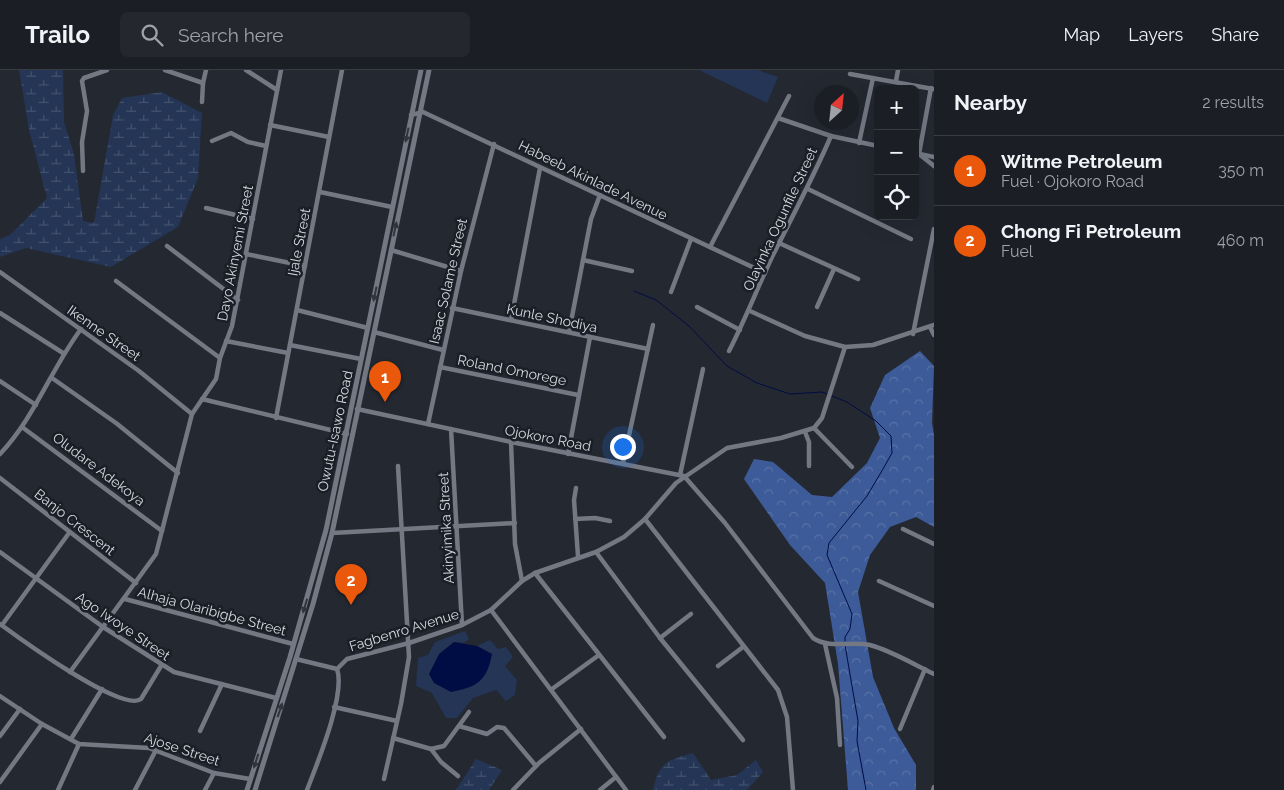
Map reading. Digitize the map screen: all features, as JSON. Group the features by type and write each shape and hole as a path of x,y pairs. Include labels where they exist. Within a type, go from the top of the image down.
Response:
{"street":[{"path":"84,171 82,142 87,111 82,81 84,78 107,70"},
{"path":"164,70 203,83"},
{"path":"202,102 206,70"},
{"path":"246,70 277,90"},
{"name":"Dayo Akinyemi Street","path":"70,672 156,554 192,414 216,379 220,358 232,326 281,70"},
{"name":"Ijale Street","path":"276,418 342,70"},
{"name":"Owutu-Isawo Road","path":"247,790 293,644 326,530 421,70"},
{"name":"Owutu-Isawo Road","path":"255,790 296,659 332,533 429,70"},
{"path":"896,81 898,70"},
{"path":"850,74 933,89 919,146"},
{"path":"859,143 873,78"},
{"path":"710,247 788,96"},
{"name":"Habeeb Akinlade Avenue","path":"420,113 423,112 494,144 540,168 765,273"},
{"path":"411,115 420,113"},
{"path":"778,118 831,136 874,145"},
{"path":"270,125 329,137"},
{"path":"212,141 231,133 248,142 266,146"},
{"name":"Olayinka Ogunfile Street","path":"729,351 750,311 779,244 808,189 831,136"},
{"name":"Isaac Solame Street","path":"428,424 452,308 494,144"},
{"path":"919,154 934,156"},
{"path":"919,155 934,166"},
{"path":"511,320 540,168"},
{"path":"808,189 911,239"},
{"path":"320,192 392,207"},
{"path":"569,332 591,219 600,196"},
{"path":"206,208 253,218"},
{"path":"912,334 934,229"},
{"path":"671,292 691,239"},
{"path":"779,244 858,280"},
{"path":"168,246 238,300"},
{"path":"390,250 461,271"},
{"path":"246,254 305,266"},
{"path":"583,260 632,271"},
{"path":"817,307 834,269"},
{"name":"Ikenne Street","path":"0,272 139,371 192,414"},
{"path":"116,281 220,358"},
{"path":"697,307 740,330"},
{"name":"Kunle Shodiya","path":"452,308 648,349"},
{"path":"297,310 368,328"},
{"path":"750,311 805,336 845,348 873,345 932,326 934,335"},
{"path":"0,313 63,353"},
{"path":"623,463 653,325"},
{"path":"1,452 36,405 52,378 63,353 81,330"},
{"path":"374,332 443,350"},
{"path":"568,454 590,337"},
{"path":"226,340 288,353"},
{"path":"290,345 361,359"},
{"path":"845,348 822,418 814,428 852,467"},
{"name":"Roland Omorege","path":"440,367 578,395"},
{"path":"703,369 682,476 725,523 813,638 825,644 852,643 882,650 934,674"},
{"path":"52,378 116,423 178,473"},
{"path":"0,381 36,405"},
{"path":"202,398 346,434"},
{"name":"Ojokoro Road","path":"357,408 568,454 623,463 682,476"},
{"name":"Oludare Adekoya","path":"22,426 162,531"},
{"name":"Fagbenro Avenue","path":"296,659 338,668 347,658 408,643 462,625 491,610 522,581 535,573 578,556 596,552 624,537 644,519 682,476 727,448 806,432 814,428"},
{"name":"Akinyimika Street","path":"451,429 458,525 462,625"},
{"path":"806,432 809,442 809,466"},
{"path":"511,442 516,551 522,581"},
{"path":"384,779 408,666 398,466"},
{"name":"Banjo Crescent","path":"0,478 136,583"},
{"path":"576,488 574,500 578,556"},
{"path":"575,519 610,521"},
{"path":"644,519 778,690 784,702 791,745 793,790"},
{"path":"332,533 515,523"},
{"path":"903,529 934,544"},
{"path":"69,533 1,625 70,672 102,689 137,701 161,666"},
{"name":"Ago Iwoye Street","path":"0,552 103,628 161,666 174,672 276,698"},
{"path":"596,552 660,638 743,740"},
{"path":"535,573 664,737"},
{"path":"879,581 934,606"},
{"name":"Alhaja Olaribigbe Street","path":"125,599 293,644"},
{"path":"491,610 626,790"},
{"path":"660,638 691,614"},
{"path":"825,644 837,698 840,745"},
{"path":"718,666 743,647"},
{"path":"552,689 599,655"},
{"path":"308,790 334,707 340,680 338,668"},
{"path":"900,729 925,670"},
{"path":"200,731 222,684"},
{"path":"71,739 102,689"},
{"path":"0,696 42,724 79,744 58,790"},
{"path":"334,707 397,721"},
{"path":"0,736 20,708"},
{"path":"393,738 432,749 444,746 469,712"},
{"path":"0,782 42,724"},
{"path":"459,726 487,734 497,727 504,728 536,766"},
{"path":"513,790 536,766 580,728"},
{"name":"Ajose Street","path":"79,744 118,745 156,750 214,773 250,779"},
{"path":"432,749 442,762 458,776"},
{"path":"135,790 156,750"},
{"path":"205,790 214,773"},
{"path":"600,790 616,778"}],"green space":[{"path":"19,70 63,70 64,122 74,154 83,221 94,223 113,115 122,98 162,92 202,113 198,178 178,227 111,267 26,248 0,257 0,239 10,235 47,198 29,130"},
{"path":"699,70 758,70 778,77 767,103"},
{"path":"920,351 934,366 932,423 934,435 934,527 916,517 890,527 870,555 858,592 873,677 894,728 916,765 916,790 848,790 838,664 825,583 790,545 744,479 754,459 773,462 812,495 832,497 867,463 880,438 870,408 885,375"},
{"path":"465,631 469,639 464,643 454,642 492,654 477,646 490,640 498,649 506,647 513,657 505,666 517,680 515,695 506,701 496,690 473,698 457,718 446,718 432,693 416,686 418,658 428,655 435,642"},
{"path":"693,753 711,780 737,775 756,760 763,772 747,790 653,790 661,768 670,760"},
{"path":"476,759 502,770 489,790 456,790"}],"shaded area":[{"path":"454,642 477,646 492,654 484,677 468,688 451,692 434,683 429,674 439,654"}],"waterway":[{"path":"634,291 656,300 689,326 727,366 757,383 790,394 822,392 847,402 876,421 891,436 892,453 883,469 867,496 829,543 827,555 852,614 850,629 845,637 845,641"},
{"path":"845,645 858,721 857,741 866,790"}],"place":[{"name":"Witme Petroleum","path":"385,402"},
{"name":"Chong Fi Petroleum","path":"351,605"}]}
